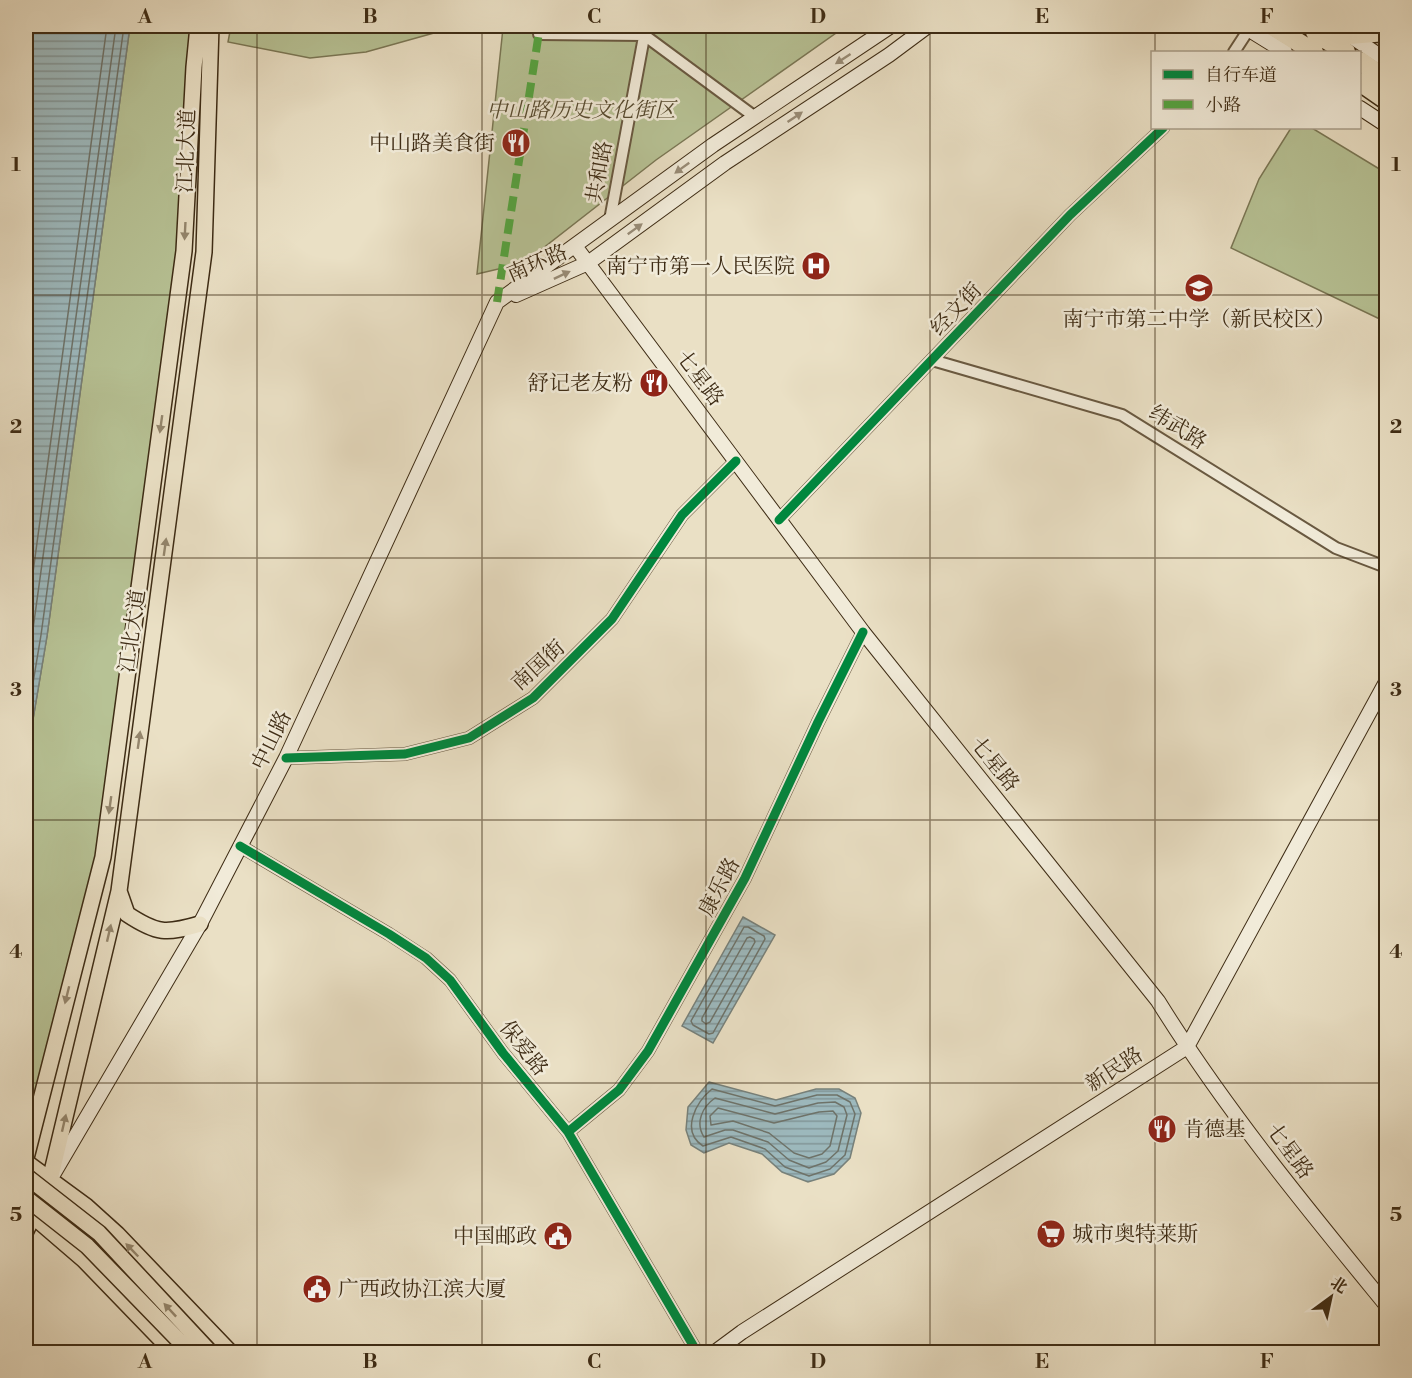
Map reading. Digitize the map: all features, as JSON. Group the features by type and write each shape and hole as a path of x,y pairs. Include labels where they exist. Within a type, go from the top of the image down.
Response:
{"highway":[{"path":"1272,26 1312,51"},
{"path":"1310,29 1343,38 1386,32"},
{"path":"1361,62 1386,79"},
{"path":"1361,83 1386,100"}],"main road":[{"path":"189,26 194,67"},
{"name":"江北大道","path":"26,1160 103,857 184,251 198,26"},
{"name":"江北大道","path":"26,1231 30,1213 50,1180 119,891 204,252 211,26"},
{"path":"210,65 219,26"},
{"name":"南环路","path":"497,303 712,145 891,26"},
{"name":"南环路","path":"497,303 588,263 725,163 889,55 928,26"},
{"path":"1246,27 1283,51"},
{"path":"1343,38 1386,60"},
{"path":"1361,109 1386,125"},
{"name":"七星路","path":"575,246 863,632 1158,1001 1186,1047 1300,1201 1386,1305"},
{"name":"中山路","path":"50,1180 200,924 286,758 497,303"},
{"name":"新民路","path":"715,1353 742,1332 1186,1047 1386,682"},
{"path":"119,891 127,914 155,930 174,932 200,924"},
{"path":"26,1160 86,1206 117,1234 230,1353"},
{"path":"26,1176 99,1233 210,1353"},
{"path":"26,1198 87,1246 190,1353"},
{"path":"30,1213 84,1260 173,1353"}],"street":[{"path":"1234,51 1246,27"},
{"path":"539,34 645,30 755,117"},
{"name":"共和路","path":"610,220 645,30"},
{"name":"经文街","path":"779,520 1070,215 1163,129"},
{"name":"纬武路","path":"932,360 1122,415 1336,548 1386,567"},
{"name":"南国街","path":"286,758 405,754 470,738 533,698 612,619 682,514 736,461"},
{"name":"康乐路","path":"568,1132 618,1090 648,1051 745,878 863,632"},
{"name":"保爱路","path":"240,846 426,958 450,980 503,1053 568,1132 697,1353"}],"green space":[{"path":"130,26 198,26 184,251 103,857 26,1158 26,761 47,636"},
{"path":"231,26 459,26 366,52 310,58 228,42"},
{"name":"中山路历史文化街区","path":"468,26 846,26 656,160 524,263 477,274 503,28"},
{"path":"1290,129 1314,129 1386,173 1386,322 1231,248 1259,179"}],"water":[{"path":"26,26 130,26 47,636 26,761"},
{"path":"743,917 775,935 713,1043 682,1026"},
{"path":"709,1082 776,1100 816,1089 839,1089 855,1098 861,1113 850,1158 834,1174 808,1182 782,1172 762,1154 729,1143 704,1153 691,1145 686,1130 688,1107"}],"marked path":[{"path":"497,302 540,26"}],"cycle path":[{"path":"779,520 1070,215 1162,129"},
{"path":"286,758 405,754 469,738 533,698 612,619 682,515 736,461"},
{"path":"568,1132 619,1090 648,1051 745,878 863,632"},
{"path":"240,846 389,934 426,958 450,980 503,1053 568,1132 697,1352"}],"place":[{"name":"中山路美食街","path":"516,143"},
{"name":"南宁市第一人民医院","path":"816,266"},
{"name":"南宁市第二中学（新民校区）","path":"1199,288"},
{"name":"舒记老友粉","path":"654,383"},
{"name":"肯德基","path":"1162,1129"},
{"name":"城市奥特莱斯","path":"1051,1234"},
{"name":"中国邮政","path":"558,1236"},
{"name":"广西政协江滨大厦","path":"317,1289"}]}
